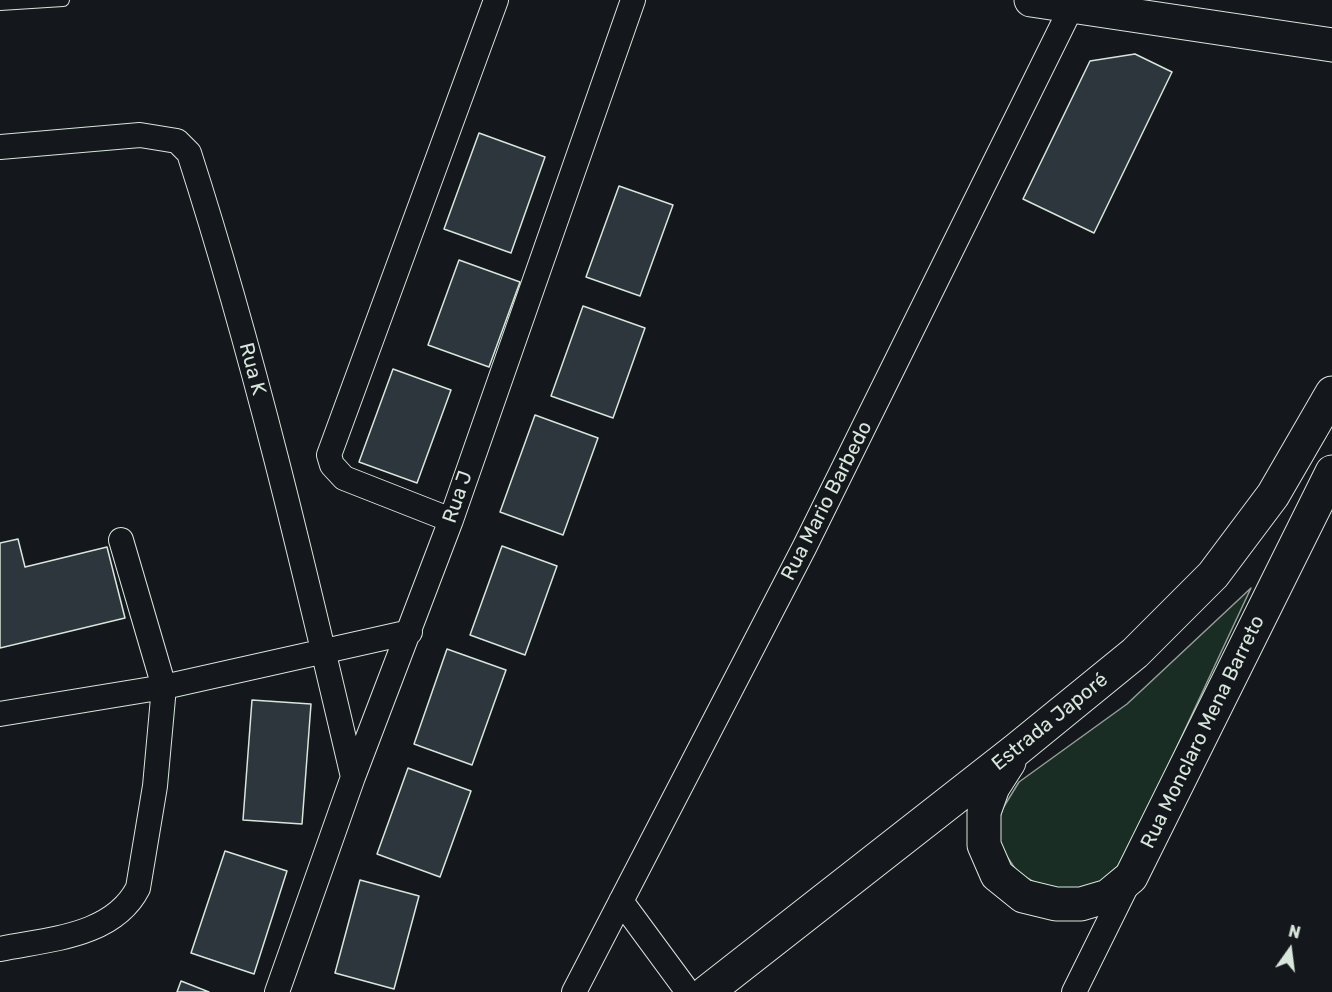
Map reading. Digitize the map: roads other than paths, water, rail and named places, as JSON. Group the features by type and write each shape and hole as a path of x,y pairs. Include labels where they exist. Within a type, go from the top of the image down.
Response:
{"main road":[{"path":"1031,0 1327,39"},
{"name":"Estrada Japoré","path":"706,992 1016,750 1136,653 1213,575 1273,495 1332,393"},
{"name":"Rua Monclaro Mena Barreto","path":"1131,877 1332,472"},
{"path":"1016,750 993,787 984,812 984,845 997,875 1023,896 1056,904 1082,904 1108,896 1131,877"}],"street":[{"path":"451,520 344,478 332,465 329,455 495,0"},
{"name":"Rua J","path":"277,992 353,777 451,520 633,0"},
{"name":"Rua Mario Barbedo","path":"574,992 804,548 1072,6"},
{"name":"Rua K","path":"0,147 140,135 177,141 189,153 221,254 324,652 353,777"},
{"path":"0,949 99,926 121,913 130,903 138,888 155,786 164,687 121,540"},
{"path":"0,714 164,687 410,632"},
{"name":"Rua Monclaro Mena Barreto","path":"1074,992 1131,877"},
{"path":"621,901 688,992"}],"lane":[{"path":"0,4 63,0"}]}
